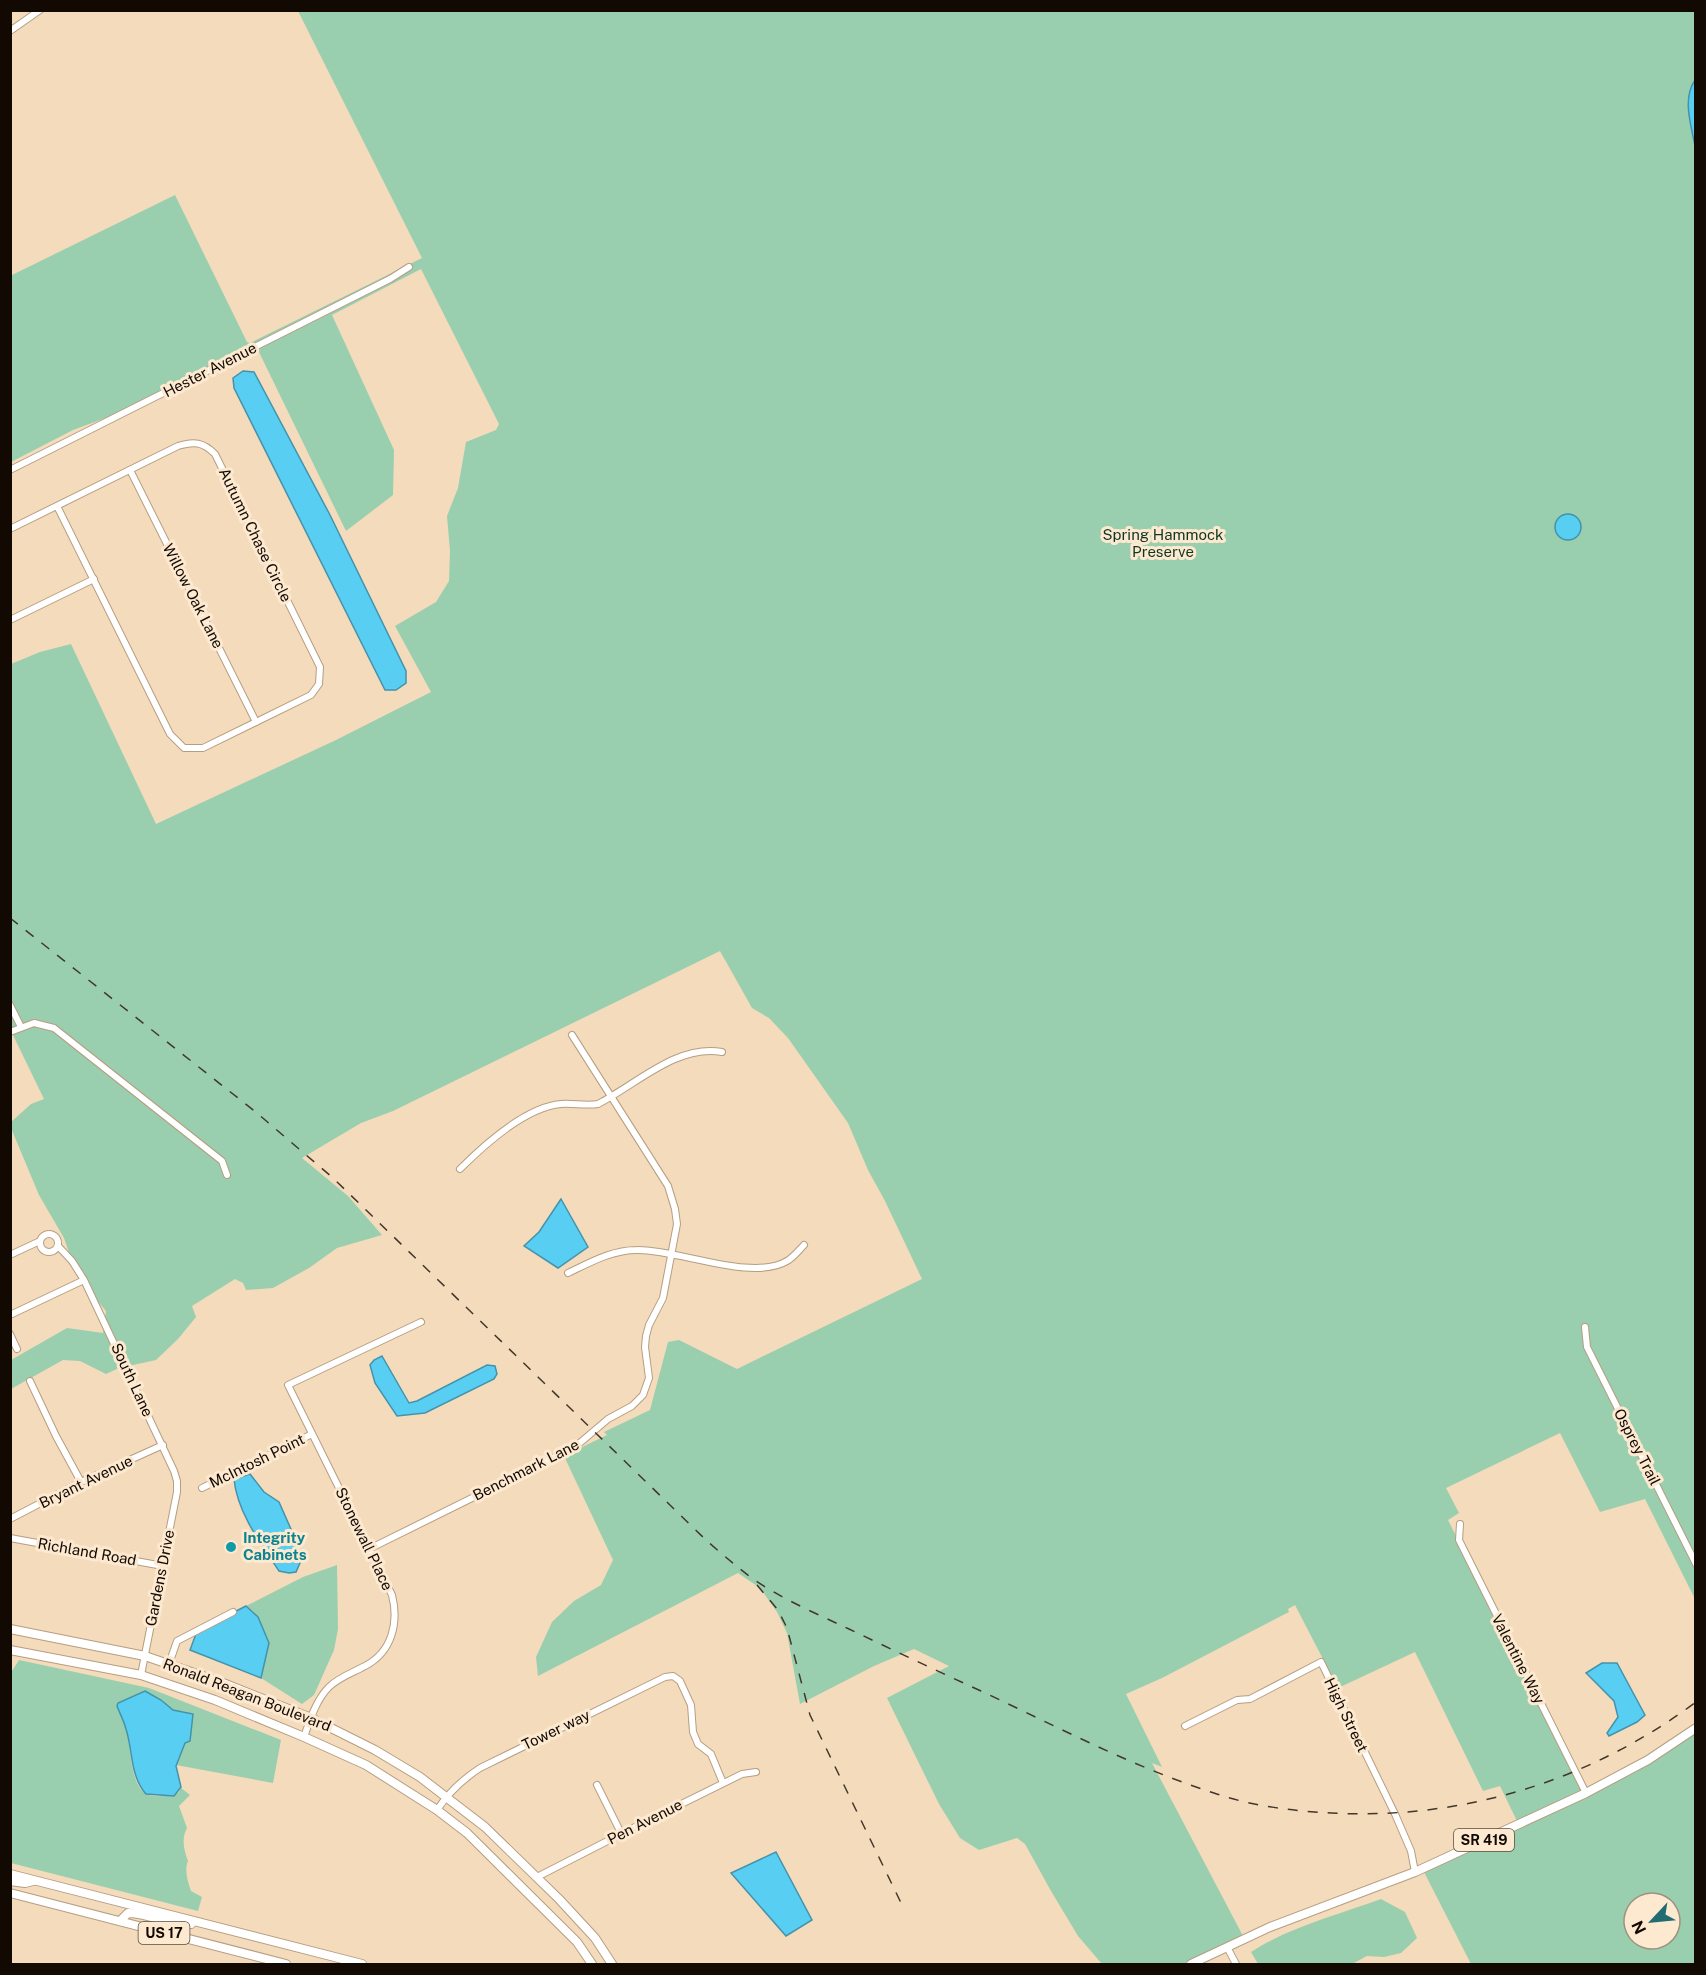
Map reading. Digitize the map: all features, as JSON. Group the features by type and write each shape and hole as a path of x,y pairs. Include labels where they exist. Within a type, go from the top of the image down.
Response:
{"main road":[{"name":"Ronald Reagan Boulevard","path":"10,1629 145,1656 223,1683 311,1718 375,1750 446,1796 484,1827 537,1877 595,1938 612,1965"},
{"name":"Ronald Reagan Boulevard","path":"10,1650 141,1675 215,1700 366,1765 437,1809 489,1853 577,1942 592,1965"},
{"name":"SR 419","path":"1191,1965 1270,1927 1415,1872 1586,1793 1648,1760 1695,1728"},
{"path":"489,1853 521,1880 527,1881 537,1877"},
{"name":"US 17","path":"10,1874 201,1923 333,1961 362,1965"},
{"path":"10,1881 25,1883 36,1880"},
{"name":"US 17","path":"10,1893 286,1965"},
{"path":"120,1921 128,1913 135,1913 184,1924 201,1923"}],"street":[{"path":"10,32 40,10"},
{"name":"Hester Avenue","path":"10,470 379,285 409,267"},
{"name":"Autumn Chase Circle","path":"10,529 178,446 199,443 208,448 220,465 320,667 319,684 311,694 203,748 184,748 170,734 94,579"},
{"name":"Willow Oak Lane","path":"130,470 256,722"},
{"path":"10,620 94,579 57,506"},
{"path":"10,1005 21,1027"},
{"path":"10,1032 34,1023 54,1028 222,1161 227,1175"},
{"name":"Benchmark Lane","path":"369,1549 575,1447 608,1419 637,1402 647,1389 649,1378 646,1336 663,1298 672,1255 676,1219 668,1185 572,1035"},
{"path":"460,1169 487,1142 536,1112 561,1104 598,1104 685,1054 708,1050 722,1052"},
{"path":"10,1255 40,1241 45,1234 52,1234 58,1240 58,1246 54,1251 48,1252 43,1249 40,1241"},
{"path":"568,1273 615,1252 639,1250 725,1265 763,1267 787,1261 804,1245"},
{"name":"South Lane","path":"58,1246 72,1261 84,1280 163,1445 177,1481"},
{"path":"10,1315 84,1280"},
{"name":"Stonewall Place","path":"304,1737 320,1698 338,1680 376,1659 385,1648 395,1622 392,1595 288,1385 421,1322"},
{"name":"Osprey Trail","path":"1585,1327 1587,1347 1695,1564"},
{"path":"10,1334 17,1349"},
{"path":"30,1381 81,1482"},
{"name":"McIntosh Point","path":"202,1488 312,1434"},
{"name":"Bryant Avenue","path":"10,1519 81,1482 163,1445"},
{"name":"Gardens Drive","path":"141,1675 177,1492 177,1481"},
{"name":"Valentine Way","path":"1460,1524 1459,1540 1586,1793"},
{"name":"Richland Road","path":"10,1538 163,1566"},
{"path":"169,1664 177,1641 233,1612"},
{"name":"High Street","path":"1185,1726 1237,1700 1250,1699 1321,1662 1395,1814 1411,1851 1415,1872"},
{"name":"Tower way","path":"437,1809 446,1796 466,1777 480,1768 664,1677 673,1676 680,1681 691,1705 693,1732 698,1744 711,1754 723,1783"},
{"name":"Pen Avenue","path":"537,1877 723,1783 751,1771 756,1772"},
{"path":"597,1785 621,1833"},
{"path":"1227,1947 1236,1965"},
{"path":"260,1958 268,1965"}],"green space":[{"name":"Spring Hammock Preserve","path":"298,11 1695,11 1695,1599 1645,1499 1600,1512 1560,1433 1446,1488 1459,1513 1448,1520 1584,1790 1517,1821 1500,1786 1483,1791 1415,1652 1338,1688 1295,1605 1288,1609 1289,1612 1162,1678 1126,1694 1162,1767 1152,1763 1243,1936 1183,1964 1102,1964 1078,1936 1025,1844 1017,1838 979,1850 960,1838 939,1804 887,1698 949,1666 914,1649 874,1666 800,1704 787,1633 777,1612 760,1588 738,1573 538,1676 536,1657 552,1622 574,1601 601,1585 613,1560 564,1456 607,1435 604,1432 650,1410 668,1342 679,1340 737,1369 922,1279 868,1170 848,1123 788,1038 769,1018 752,1008 720,951 393,1111 361,1123 302,1158 348,1196 382,1235 337,1248 309,1268 273,1288 246,1290 243,1283 235,1279 192,1306 196,1317 178,1339 156,1360 119,1368 106,1374 80,1361 63,1360 11,1389 11,1360 67,1328 103,1333 106,1311 83,1284 75,1270 64,1238 39,1195 11,1128 11,1122 31,1104 44,1099 11,1031 11,664 40,652 71,644 156,824 336,740 431,692 395,626 436,602 449,581 450,551 447,516 458,488 466,442 496,430 499,424 421,269 332,315 394,450 393,495 346,531 258,350 135,407 73,430 11,462 10,276 175,195 247,342 250,343 422,258"},
{"path":"337,1565 338,1629 334,1650 314,1695 302,1704 261,1678 264,1655 262,1628 257,1616 246,1606 303,1577"},
{"path":"19,1660 149,1688 281,1740 273,1783 176,1765 185,1743 190,1740 186,1712 173,1710 161,1700 117,1706 126,1729 134,1773 140,1788 153,1796 178,1793 181,1788 190,1795 179,1806 187,1828 184,1849 188,1861 186,1868 188,1880 191,1891 202,1897 198,1911 11,1863 10,1674"},
{"path":"1695,1732 1695,1964 1471,1964 1424,1872"},
{"path":"1381,1899 1405,1912 1417,1938 1401,1953 1384,1957 1367,1956 1352,1964 1258,1964 1251,1952 1297,1929"}],"water":[{"path":"1695,80 1695,146 1688,103"},
{"path":"243,371 254,372 330,515 406,671 406,683 396,690 385,690 234,388 233,378"},
{"path":"1568,514 1577,518 1581,527 1577,536 1568,540 1559,536 1555,527 1559,518"},
{"path":"561,1199 588,1247 558,1268 524,1246 539,1232"},
{"path":"382,1356 409,1403 487,1365 495,1366 497,1374 494,1379 425,1413 397,1416 375,1383 370,1365"},
{"path":"250,1474 264,1492 279,1502 294,1536 300,1563 296,1572 279,1571 245,1515 234,1479"},
{"path":"246,1606 258,1617 269,1643 261,1678 190,1650 197,1631"},
{"path":"1602,1663 1617,1663 1645,1715 1637,1722 1609,1736 1607,1733 1618,1717 1614,1701 1586,1673"},
{"path":"145,1691 173,1710 193,1714 190,1741 185,1743 176,1766 181,1787 174,1796 146,1794 134,1771 126,1729 117,1706 118,1703"},
{"path":"776,1852 812,1920 786,1936 731,1873"}],"railway":[{"path":"10,918 257,1113 333,1178 707,1541 753,1579 800,1606 1096,1746 1184,1783 1228,1798 1272,1807 1331,1813 1429,1810 1477,1802 1523,1790 1569,1774 1613,1754 1655,1730 1696,1702"},
{"path":"757,1585 778,1610 787,1628 810,1715 904,1909"}],"place":[{"name":"Integrity Cabinets","path":"231,1547"}]}
